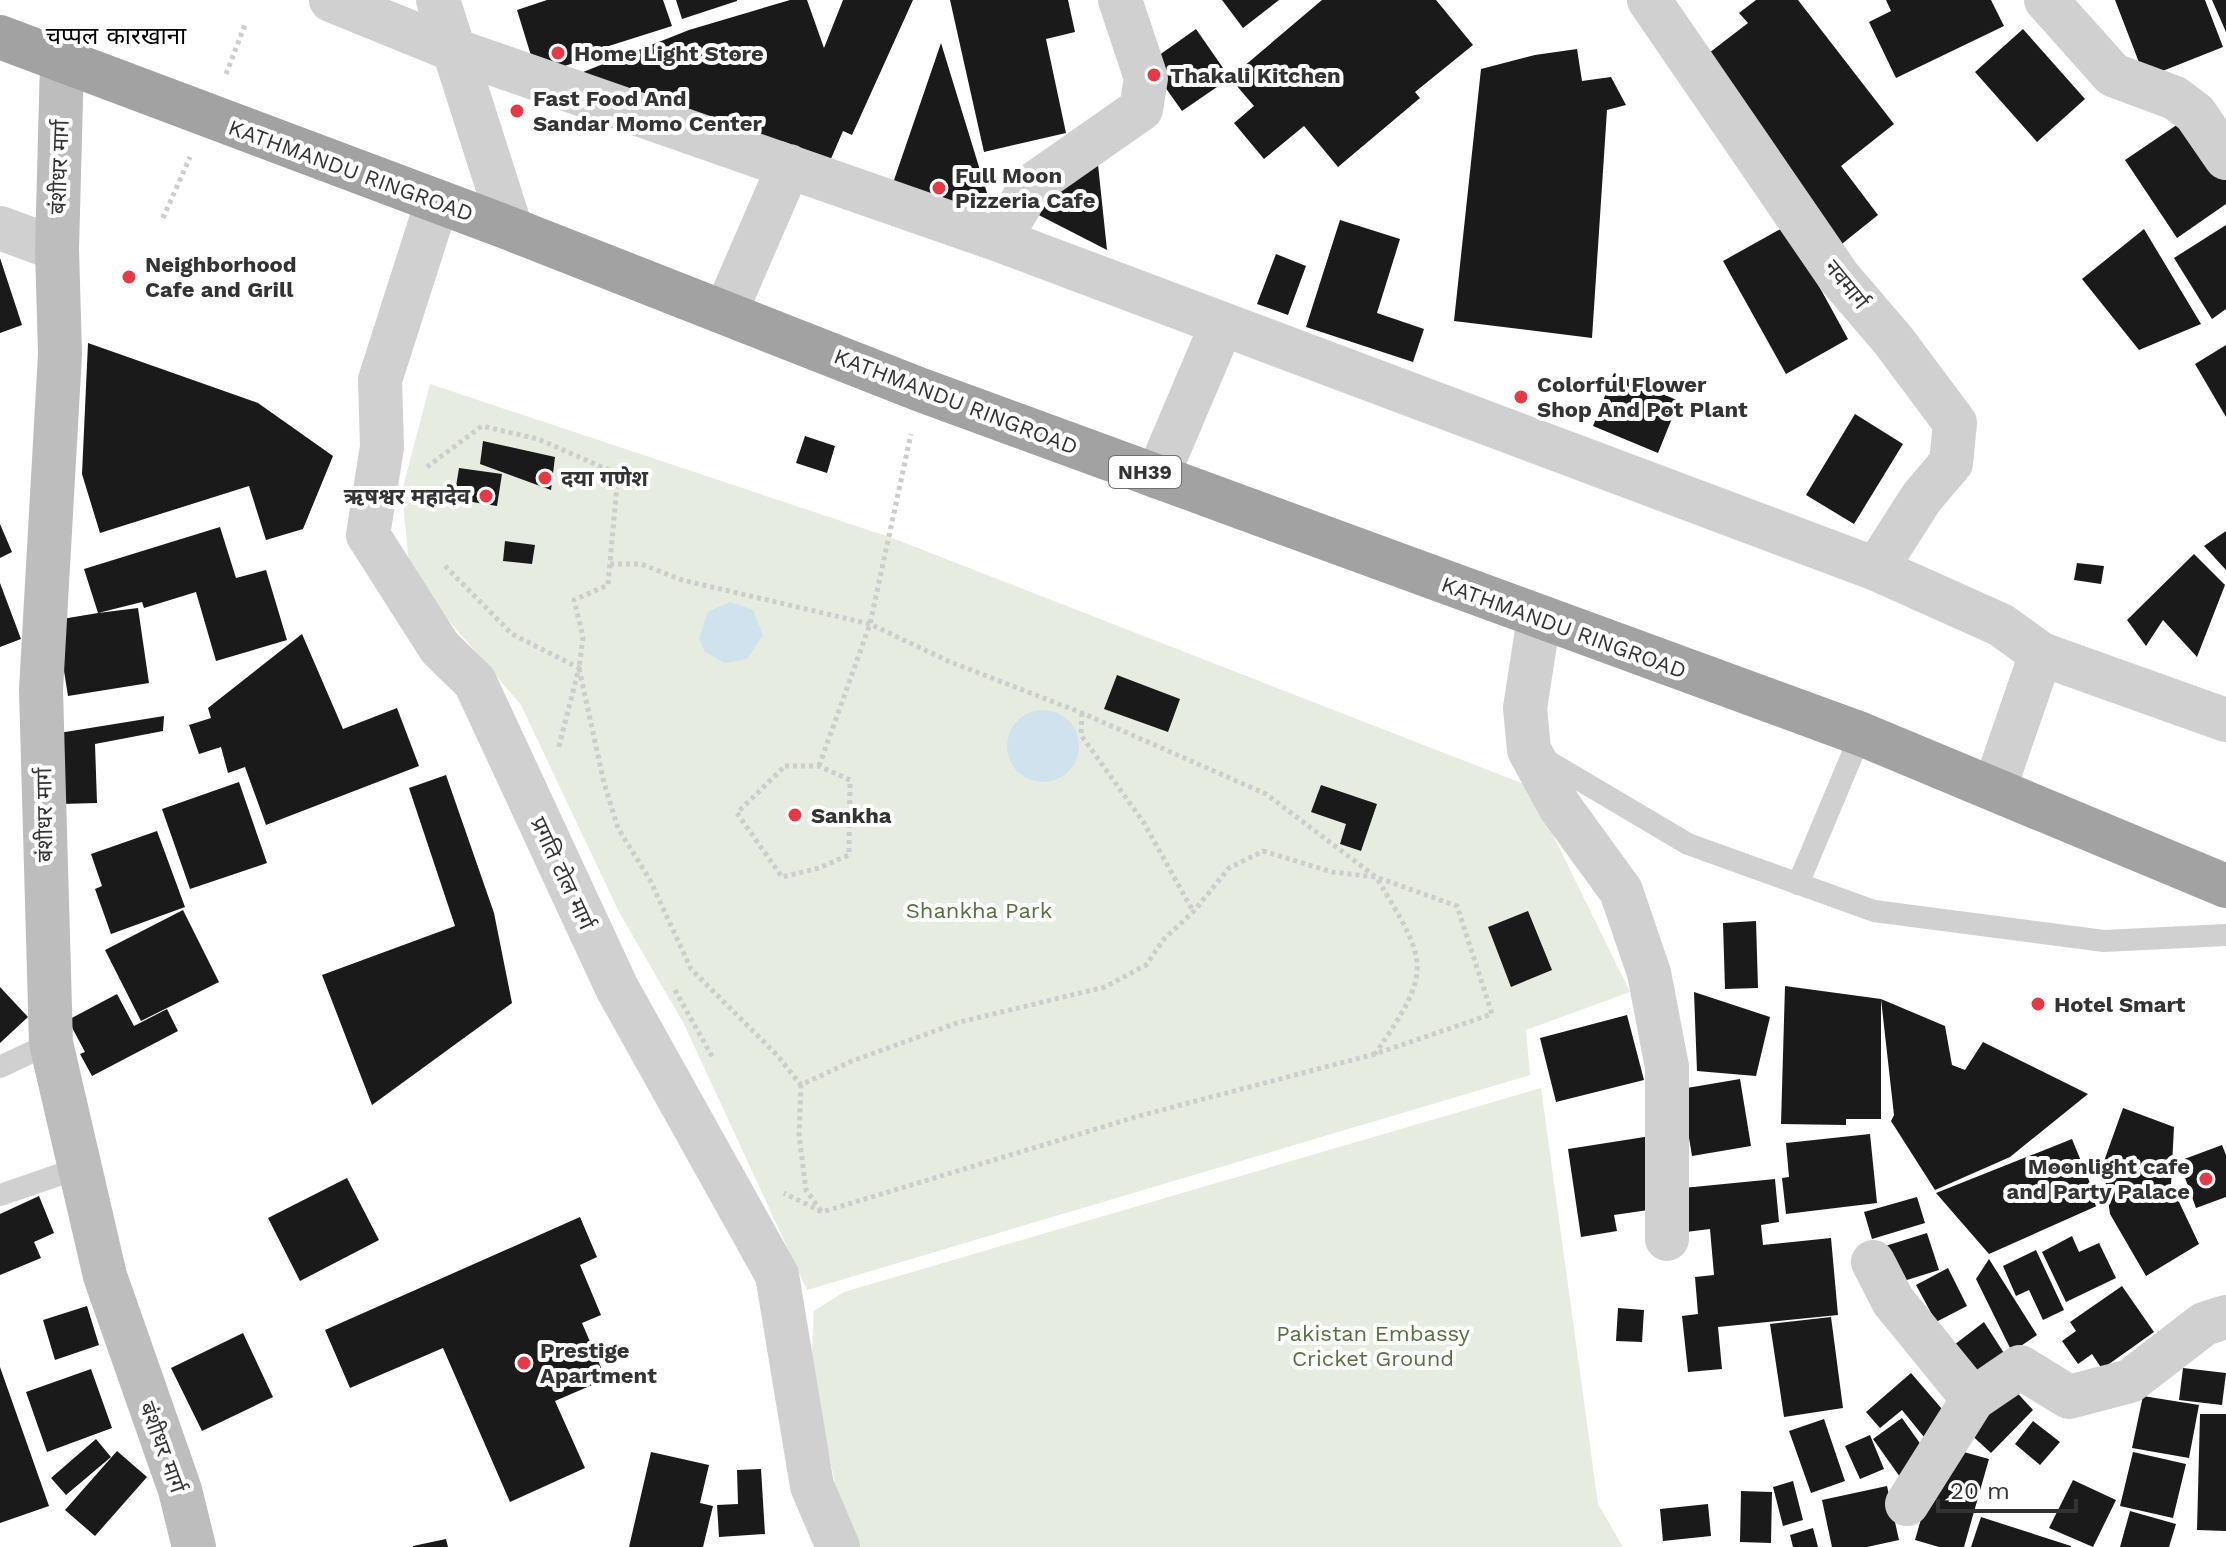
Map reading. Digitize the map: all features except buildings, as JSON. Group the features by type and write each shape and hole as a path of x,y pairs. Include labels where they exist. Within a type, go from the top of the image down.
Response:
{"highway":[{"name":"KATHMANDU RINGROAD","path":"0,37 726,311 921,390 1861,734 1995,787 2226,886"}],"main road":[{"name":"बंशीधर मार्ग","path":"62,62 57,249 60,354 41,690 51,1043 105,1276 180,1490 194,1547"}],"street":[{"path":"331,0 454,50 999,240 1876,569 2001,625 2041,654 2226,720"},
{"path":"438,0 511,229"},
{"path":"999,240 1031,186 1141,109 1146,78 1120,0"},
{"name":"नवमार्ग","path":"1649,0 1839,277 1893,340 1955,423 1951,463 1922,497 1876,569"},
{"path":"2046,0 2113,75 2175,98 2195,113 2226,158"},
{"path":"726,311 789,166"},
{"name":"प्रगति टोल मार्ग","path":"437,202 380,380 382,447 368,535 440,648 475,682 617,988 777,1275 812,1486 838,1547"},
{"path":"0,228 57,249"},
{"path":"1157,477 1222,324"},
{"path":"1539,618 1525,708 1529,750 1560,807 1621,891 1649,973 1667,1067 1667,1239"},
{"path":"1995,787 2041,654"},
{"path":"1873,1262 1893,1301 1973,1399"},
{"path":"1907,1504 1939,1448 1973,1399 2020,1367 2069,1397 2130,1381 2204,1324 2226,1317"}],"lane":[{"path":"1798,884 1861,734"},
{"path":"1529,750 1688,844 1874,911 2104,941 2226,935"},
{"path":"0,1067 51,1043"},
{"path":"0,1195 79,1168"}],"path":[{"path":"819,766 870,624 921,390"},
{"path":"423,479 427,466 482,426 538,439 618,474 608,585 574,600 583,637 579,668 557,754"},
{"path":"434,555 512,634 579,668"},
{"path":"610,564 641,564 682,580 870,624 948,661 1082,713 1266,794 1376,877 1406,926 1420,967 1411,1001 1375,1054"},
{"path":"579,668 604,783 618,828 650,880 691,969 777,1055 801,1085 799,1135 806,1190 822,1212"},
{"path":"1082,713 1081,735 1144,823 1194,911"},
{"path":"785,766 819,766 850,780 849,855 819,868 782,877 737,813 785,766"},
{"path":"781,1192 822,1212 1139,1116 1375,1054 1492,1014 1457,906 1376,877 1332,872 1263,851 1229,868 1194,911 1164,939 1146,965 1105,987 960,1022 852,1061 801,1085"},
{"path":"671,984 719,1072"}],"green space":[{"name":"Shankha Park","path":"430,384 892,538 1529,786 1630,992 1526,1030 1530,1075 807,1290 684,1024 619,912 521,705 410,575 402,491"},
{"name":"Pakistan Embassy Cricket Ground","path":"1541,1088 1598,1504 1623,1547 858,1547 835,1483 811,1371 814,1311 844,1292"}],"water":[{"path":"730,602 753,610 763,635 747,659 725,663 705,652 699,638 708,612"},
{"path":"1043,710 1063,716 1073,726 1079,746 1073,766 1063,776 1043,782 1023,776 1013,766 1007,746 1013,726 1023,716"}],"place":[{"name":"Home Light Store","path":"558,53"},
{"name":"Thakali Kitchen","path":"1154,75"},
{"name":"Fast Food And Sandar Momo Center","path":"517,111"},
{"name":"Full Moon Pizzeria Cafe","path":"939,188"},
{"name":"Neighborhood Cafe and Grill","path":"129,277"},
{"name":"Colorful Flower Shop And Pot Plant","path":"1521,397"},
{"name":"दया गणेश","path":"545,478"},
{"name":"ऋषश्वर महादेव","path":"486,496"},
{"name":"Sankha","path":"795,815"},
{"name":"Hotel Smart","path":"2038,1004"},
{"name":"Moonlight cafe and Party Palace","path":"2206,1179"},
{"name":"Prestige Apartment","path":"524,1363"}],"district":[{"name":"चप्पल कारखाना","path":"116,36"}]}
